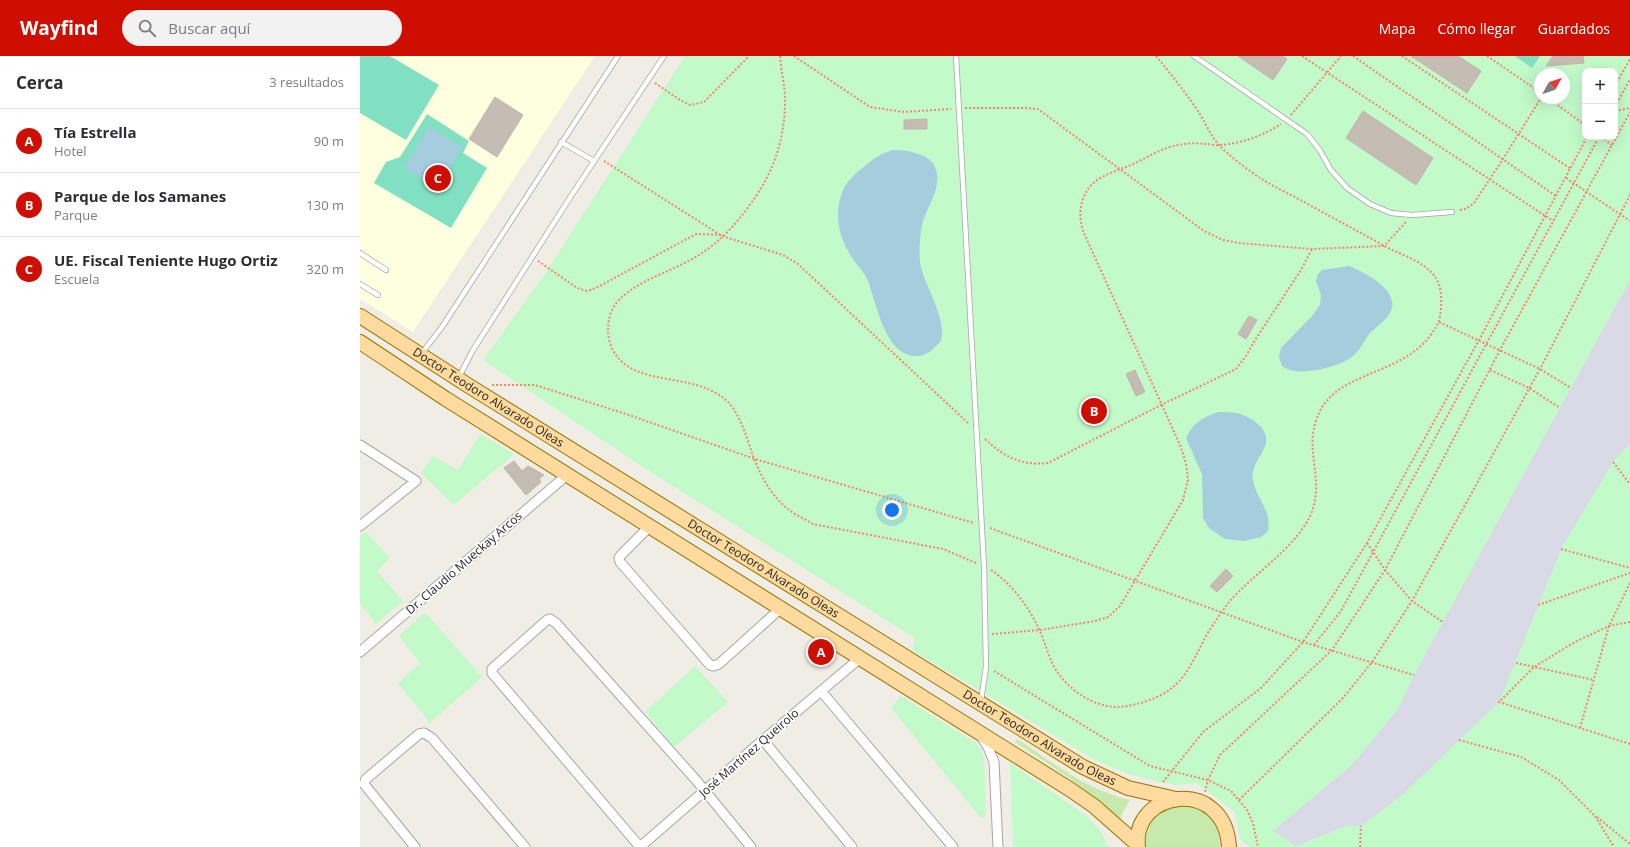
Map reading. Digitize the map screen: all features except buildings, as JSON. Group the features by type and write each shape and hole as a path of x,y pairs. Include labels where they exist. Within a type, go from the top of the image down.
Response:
{"main road":[{"name":"Doctor Teodoro Alvarado Oleas","path":"360,316 458,379 1083,767 1128,788 1176,799 1187,798 1203,803"},
{"name":"Doctor Teodoro Alvarado Oleas","path":"360,342 446,399 859,659 1077,794 1094,806 1118,828 1133,846"},
{"path":"1133,846 1142,823 1148,814 1166,801 1176,799"},
{"path":"1203,803 1210,807 1222,820 1230,843"}],"street":[{"path":"360,446 416,481 360,526"},
{"name":"Dr. Claudio Mueckay Arcos","path":"360,652 568,475"},
{"path":"649,526 621,555 619,558 620,562 710,665 713,666 718,664 780,609"},
{"path":"640,847 492,673 492,669 495,666 547,620 550,619 556,623 704,791 751,847"},
{"name":"José Martínez Queirolo","path":"640,847 859,659"},
{"path":"821,691 953,847"},
{"path":"977,732 984,740 994,762 998,847"},
{"path":"415,847 364,784 366,779 419,734 424,733 432,738 525,847"},
{"path":"763,740 852,847"}],"lane":[{"path":"420,355 442,327 618,56"},
{"path":"458,379 473,350 532,257 664,56"},
{"path":"956,56 984,567 986,667 981,704"},
{"path":"1194,56 1306,134 1319,149 1332,170 1347,188 1370,204 1391,213 1412,215 1452,212"},
{"path":"561,142 594,162"},
{"path":"360,253 386,270"},
{"path":"360,284 378,295"}],"path":[{"path":"649,79 690,105 704,102 749,56"},
{"path":"780,56 785,97 780,142 777,155 759,192 738,221 712,246 692,259 640,285 619,300 611,311 608,326 608,337 615,355 626,366 638,372 701,385 715,392 729,403 749,440 754,459 777,498 787,508 813,524 942,550 994,572 1008,585 1026,606 1040,630 1056,669 1071,688 1096,703 1117,707 1151,700 1175,686 1185,673 1221,613 1238,592 1287,546 1307,521 1314,504 1317,487 1312,431 1324,402 1343,386 1388,367 1416,352 1427,341 1439,322 1442,297 1438,283 1431,272 1414,261 1259,178 1220,146 1180,85 1156,56"},
{"path":"1302,56 1489,181 1553,221"},
{"path":"986,634 1040,630 1095,621 1108,617 1120,606 1183,500 1188,480 1186,463 1180,445 1138,354 1081,222 1080,205 1088,188 1102,176 1165,149 1179,145 1206,144 1220,146 1263,134 1287,120 1341,56"},
{"path":"1353,56 1556,196"},
{"path":"1402,56 1571,169"},
{"path":"1487,56 1534,88"},
{"path":"1618,81 1630,59"},
{"path":"1617,104 1630,79"},
{"path":"1452,212 1466,209 1474,203 1537,104"},
{"path":"1556,104 1582,123"},
{"path":"1618,110 1630,108"},
{"path":"1203,803 1208,780 1220,755 1332,650 1385,570 1500,350 1630,112"},
{"path":"1153,794 1203,732 1261,688 1303,642 1367,543 1479,340 1586,140"},
{"path":"1314,645 1341,611 1598,140"},
{"path":"1604,140 1612,145"},
{"path":"1121,169 1204,231 1223,240 1240,243 1312,249 1384,246 1412,215"},
{"path":"1566,178 1630,221"},
{"path":"1239,800 1343,698 1372,662 1412,601 1540,369 1630,195"},
{"path":"532,257 577,288 587,291 596,288 696,234 722,236"},
{"path":"1439,322 1540,369 1571,388"},
{"path":"1490,370 1529,388 1560,408"},
{"path":"491,385 535,385 626,414 754,459 981,525 1134,582 1303,642 1414,675"},
{"path":"1613,462 1630,484"},
{"path":"1367,543 1385,570 1412,601 1443,622"},
{"path":"1561,549 1630,568"},
{"path":"1538,605 1630,573"},
{"path":"1580,728 1609,626 1630,583"},
{"path":"1630,622 1609,626 1575,642 1534,667 1499,702 1630,744"},
{"path":"1516,663 1594,680"},
{"path":"986,667 1150,766 1208,780 1231,791 1247,810 1253,823 1258,847"},
{"path":"1459,740 1521,757 1559,780 1595,816 1630,844"},
{"path":"1595,816 1614,847"},
{"path":"1360,847 1361,826"}],"shaded area":[{"path":"360,56 595,56 413,332 360,299"},
{"path":"1630,280 1630,443 1613,462 1563,545 1499,702 1401,796 1361,826 1346,826 1296,846 1273,831 1352,765 1398,709 1414,675"}],"green space":[{"path":"360,56 390,56 439,85 406,140 360,113"},
{"path":"685,56 1630,56 1630,847 1251,847 1240,840 1235,812 1196,783 1177,785 1159,782 1129,774 1095,760 912,650 915,638 635,462 483,360 548,269"},
{"path":"1515,56 1540,56 1532,68"},
{"path":"427,114 469,141 463,153 487,168 451,228 374,183 386,162 400,157"},
{"path":"480,434 514,454 454,505 421,473 433,456 458,470"},
{"path":"366,532 390,558 377,571 403,601 376,624 360,603 360,537"},
{"path":"425,612 482,677 430,723 398,683 420,663 399,636"},
{"path":"695,666 728,702 674,747 645,712"},
{"path":"901,696 976,743 981,749 984,757 986,815 981,818 891,708"},
{"path":"1017,739 1085,783 1115,796 1130,800 1122,814 1120,822 1092,795 1068,777 1015,742"},
{"path":"1010,763 1087,816 1101,832 1108,847 1013,847"},
{"path":"1187,805 1202,811 1216,825 1220,839 1220,847 1146,847 1147,834 1152,821 1168,808"}],"water":[{"path":"429,127 462,147 437,188 404,168"},
{"path":"893,150 921,155 931,161 937,173 934,196 922,225 920,238 920,262 939,314 942,334 940,342 933,349 920,356 907,354 898,348 890,339 879,315 867,278 848,251 839,226 838,208 843,190 847,183 872,161 882,154"},
{"path":"1349,266 1371,277 1386,289 1392,303 1389,314 1370,333 1356,353 1341,363 1308,371 1293,371 1282,366 1279,357 1281,348 1313,315 1320,305 1321,295 1316,281 1318,274 1322,270"},
{"path":"1218,412 1241,414 1247,417 1261,427 1266,437 1266,443 1253,470 1255,487 1266,511 1269,524 1268,531 1261,537 1244,541 1225,539 1209,528 1203,518 1202,474 1186,438 1195,424 1207,416"}],"place":[{"name":"UE. Fiscal Teniente Hugo Ortiz","path":"438,178"},
{"name":"Parque de los Samanes","path":"1094,411"},
{"name":"Tía Estrella","path":"821,652"}]}
